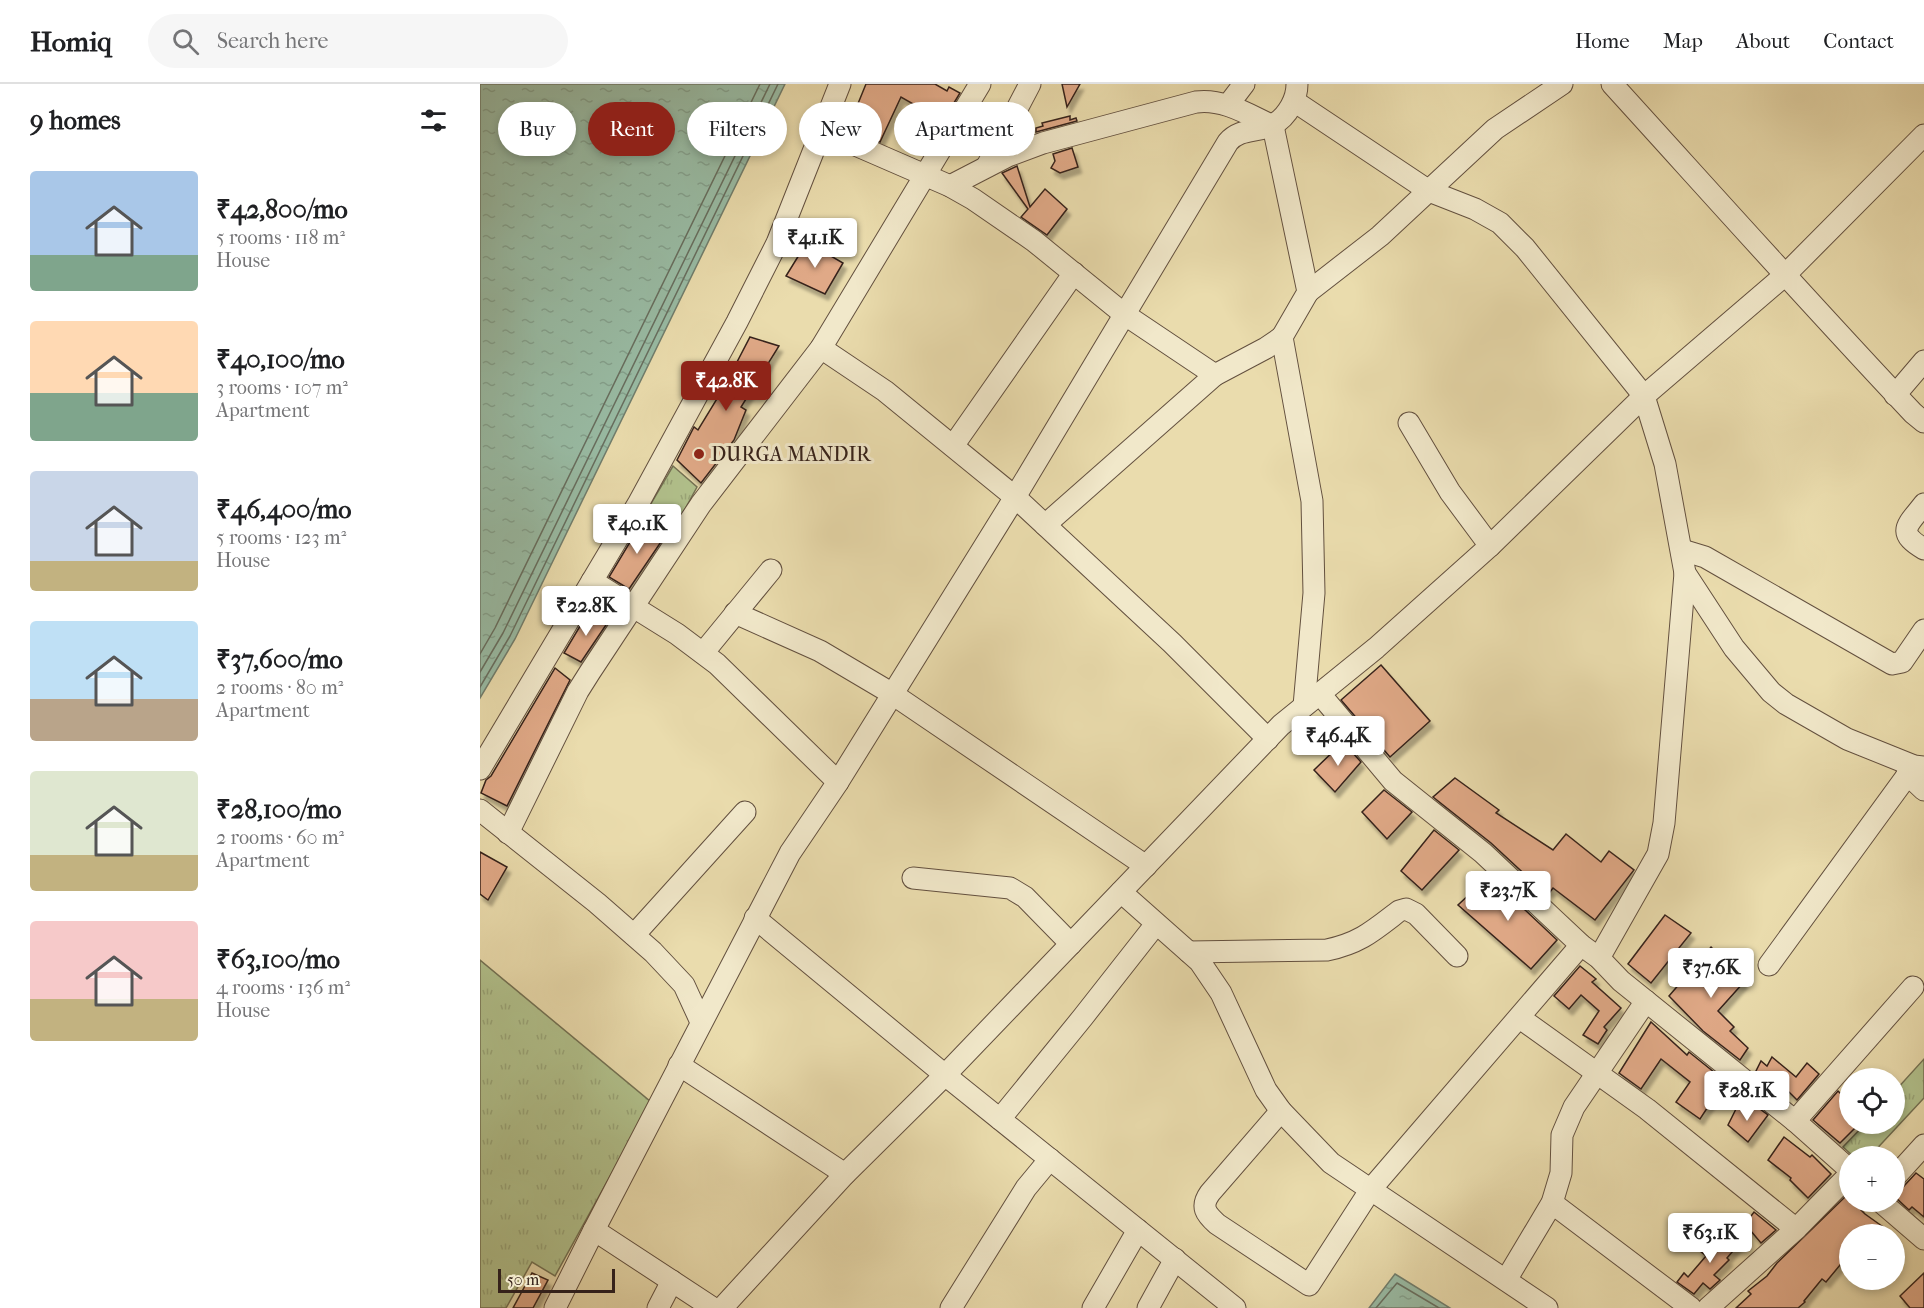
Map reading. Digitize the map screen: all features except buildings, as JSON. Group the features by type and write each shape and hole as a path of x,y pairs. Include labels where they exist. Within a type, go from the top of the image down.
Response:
{"street":[{"path":"833,102 840,84"},
{"path":"508,833 578,691 701,504 821,348 980,84"},
{"path":"987,166 1030,84"},
{"path":"1228,105 1244,84"},
{"path":"1045,525 1215,375 1282,337 1308,292 1380,236 1495,129 1562,84"},
{"path":"1612,84 1784,276 1895,395 1924,422"},
{"path":"555,1308 790,853 838,782 891,693 1015,497 1228,142 1233,136 1273,126 1287,113 1295,93 1429,191 1475,209 1500,223 1525,248 1644,396 1665,464 1685,573 1664,823 1658,854 1599,958"},
{"path":"950,186 987,166 1043,143 1206,100 1228,105 1273,126"},
{"path":"1273,126 1308,292"},
{"path":"722,1308 845,1174 945,1075 1281,725 1376,648 1490,546 1644,396 1784,276 1924,135"},
{"path":"480,769 638,504 757,285 777,243 811,156"},
{"path":"879,156 950,186 973,199 1025,234 1124,314 1215,375"},
{"path":"953,446 1074,273"},
{"path":"1282,337 1312,501 1314,592 1312,700 1393,781 1483,853 1581,945 1599,958 1621,981 1795,1121 1839,1162"},
{"path":"821,348 885,390 1015,497 1172,643 1268,739"},
{"path":"1895,395 1924,361"},
{"path":"1409,423 1450,492 1490,546"},
{"path":"1924,504 1909,524 1906,532 1911,541 1924,549"},
{"path":"1682,550 1705,556 1892,664 1902,662 1924,630"},
{"path":"703,653 771,570"},
{"path":"1685,573 1734,648 1771,692 1786,705 1847,739 1915,769 1924,790"},
{"path":"592,581 703,653 731,677 838,782"},
{"path":"735,613 820,651 891,693 1146,866"},
{"path":"1769,965 1915,769"},
{"path":"480,810 597,903 671,969 684,985 701,1022"},
{"path":"634,935 745,812"},
{"path":"912,878 1010,888 1025,897 1071,944"},
{"path":"1121,892 1200,962 1221,993 1266,1090 1281,1112 1331,1163 1547,1308"},
{"path":"1189,952 1327,950 1364,938 1399,911 1406,909 1416,914 1457,956"},
{"path":"755,918 945,1075 1235,1308"},
{"path":"1000,1119 1156,924"},
{"path":"1281,1112 1206,1199 1204,1206 1205,1212 1217,1224 1309,1285 1371,1189 1581,945"},
{"path":"1795,1121 1913,987"},
{"path":"1506,1280 1552,1203 1561,1173 1564,1128 1574,1107 1646,1001"},
{"path":"1520,1018 1647,1109 1796,1229"},
{"path":"680,1065 845,1174"},
{"path":"1905,1166 1924,1145"},
{"path":"951,1308 1026,1188 1050,1159"},
{"path":"1708,1308 1796,1229 1839,1184"},
{"path":"1552,1203 1691,1308"},
{"path":"1893,1212 1924,1239"},
{"path":"594,1230 713,1308"},
{"path":"1093,1308 1137,1230"},
{"path":"1148,1308 1175,1259"},
{"path":"658,1308 672,1281"}],"green space":[{"path":"673,466 697,487 671,535 642,519"},
{"path":"480,960 651,1102 555,1276 532,1262 506,1308 480,1308"},
{"path":"1924,1059 1924,1098 1905,1118 1905,1080"},
{"path":"1855,1134 1890,1134 1879,1146 1844,1146"}],"water":[{"path":"480,84 785,84 776,102 687,102 687,156 750,156 515,639 480,698"},
{"path":"1395,1274 1450,1308 1369,1308"}],"place":[{"name":"DURGA MANDIR","path":"699,454"}]}
